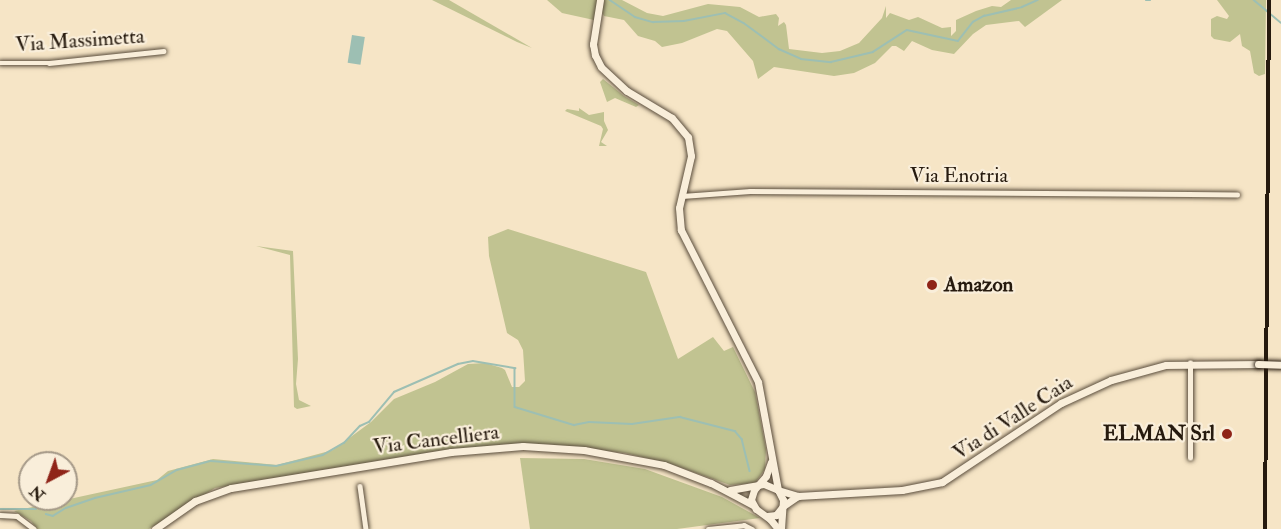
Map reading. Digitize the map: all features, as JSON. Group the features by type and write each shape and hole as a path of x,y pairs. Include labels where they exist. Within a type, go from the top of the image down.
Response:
{"street":[{"path":"600,0 594,48 601,67 627,91 675,119 688,137 691,156 679,212 682,232 759,384 778,490 783,506 779,529"},
{"name":"Via Massimetta","path":"0,63 49,63 163,51"},
{"name":"Via Enotria","path":"682,196 750,191 1237,194"},
{"path":"1190,363 1190,458"},
{"name":"Via di Valle Caia","path":"778,490 798,496 902,490 942,482 1061,403 1085,390 1137,372 1190,363 1281,365"},
{"name":"Via Cancelliera","path":"155,529 185,506 217,491 450,452 494,448 553,447 628,457 678,469 728,490 753,505"},
{"path":"772,458 767,474 752,494 753,505 779,529"},
{"path":"728,490 767,484 778,490"},
{"path":"360,486 366,529"},
{"path":"767,516 776,515 783,506 798,496"},
{"path":"0,514 17,516 33,528"},
{"path":"708,529 744,525 752,529"}],"green space":[{"path":"432,0 449,0 532,48 517,42"},
{"path":"547,0 598,0 594,20 562,13"},
{"path":"603,0 622,0 647,13 663,16 708,4 740,7 759,17 776,14 779,18 778,26 784,22 786,25 789,49 822,53 840,51 859,43 882,18 886,6 886,18 890,13 909,20 918,17 942,28 951,27 951,36 956,31 956,20 976,11 992,6 1001,7 1011,0 1062,0 1025,27 1019,21 986,25 973,34 954,54 932,50 912,41 904,51 892,46 875,63 854,73 834,76 774,67 758,79 753,61 727,31 717,29 682,43 662,47 655,41 638,36 624,20 604,16 601,10"},
{"path":"1217,0 1266,0 1265,74 1259,76 1254,73 1250,51 1242,46 1240,34 1230,42 1214,39 1211,36 1211,19 1217,16 1227,19 1229,16"},
{"path":"603,79 639,105 636,107 615,98 607,102 600,82"},
{"path":"579,108 589,115 604,112 604,121 608,130 601,142 607,146 599,146 603,129 601,126 565,111 567,109 579,111"},
{"path":"508,229 646,272 678,359 713,337 724,351 733,347 755,392 766,449 765,469 755,483 730,485 668,463 625,453 546,444 508,444 431,452 215,488 149,529 37,529 31,521 14,511 78,511 78,497 157,480 168,471 213,459 277,465 333,450 371,422 394,399 435,382 468,364 485,363 502,368 512,387 519,387 525,381 523,350 518,340 507,333 489,256 488,237"},
{"path":"256,246 293,251 298,359 296,384 299,400 311,406 297,409 294,407 290,255"},
{"path":"520,458 584,459 645,469 722,497 760,518 677,529 530,529"}],"water":[{"path":"352,35 365,37 360,65 348,63"}],"waterway":[{"path":"610,0 635,17 653,22 684,21 725,13 744,23 779,49 801,59 831,62 873,52 907,30 958,41 973,22 984,16 1022,7 1038,0"},
{"path":"1254,0 1281,23"},
{"path":"46,514 53,516 66,508 95,498 151,485 177,470 211,461 276,466 323,455 344,443 360,426 369,422 394,392 458,364 473,361 515,368 515,407 574,425 589,422 632,424 680,417 735,431 742,439 750,471"},
{"path":"0,509 18,509"}],"railway":[{"path":"1265,529 1269,0"}],"place":[{"name":"Amazon","path":"932,285"},
{"name":"ELMAN Srl","path":"1227,434"}]}
